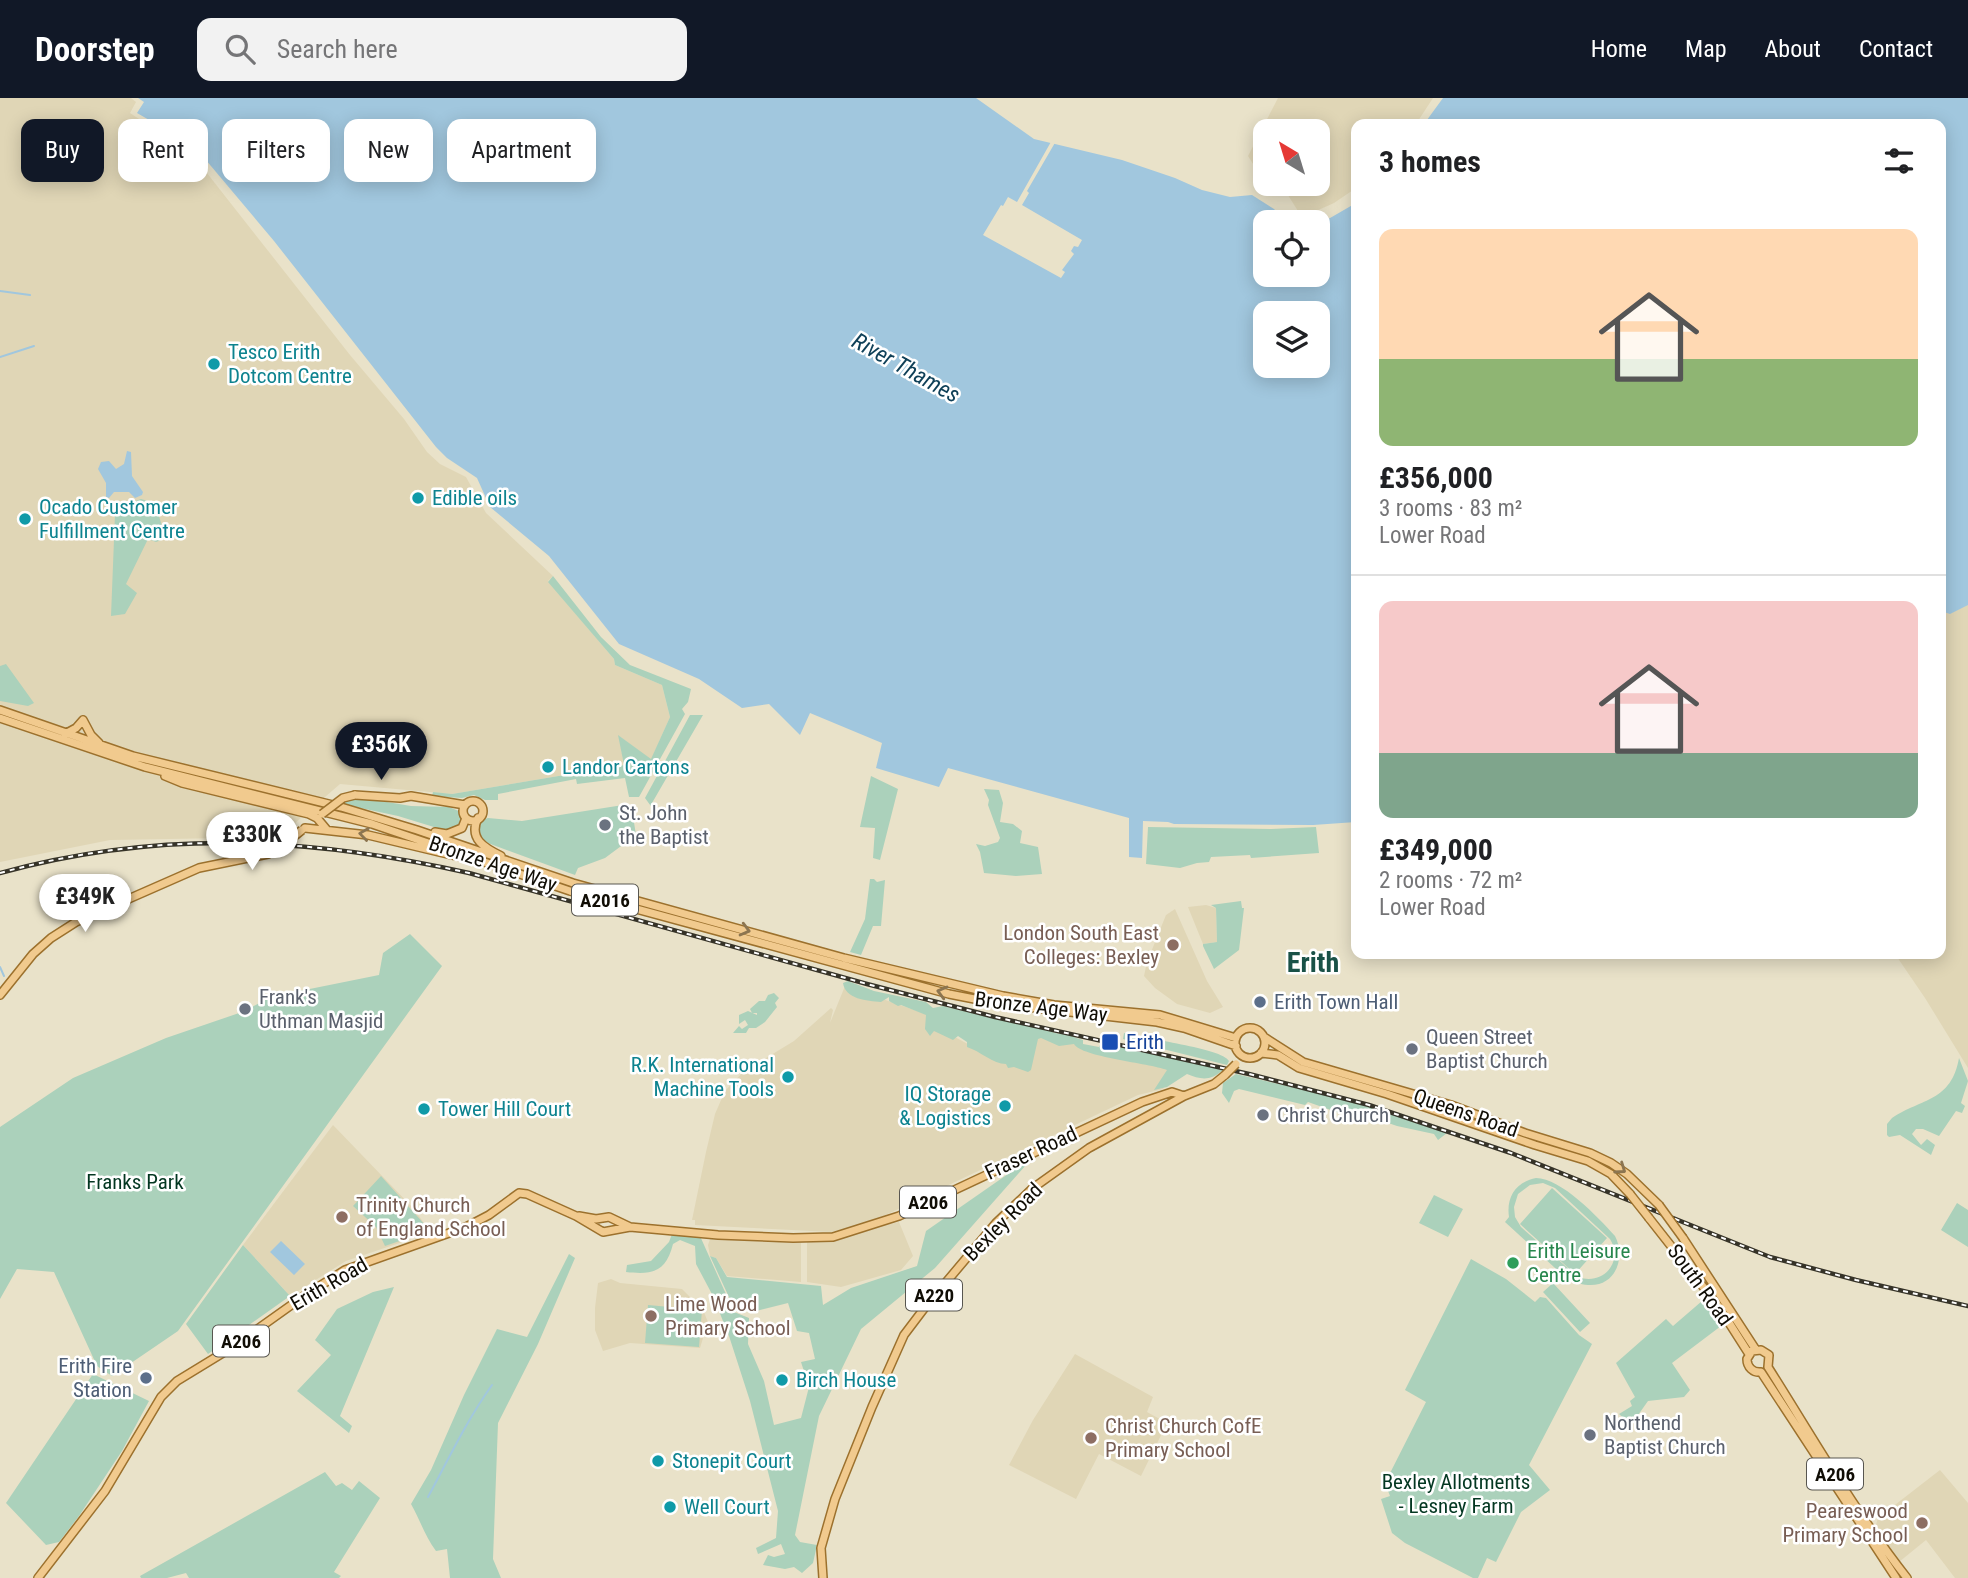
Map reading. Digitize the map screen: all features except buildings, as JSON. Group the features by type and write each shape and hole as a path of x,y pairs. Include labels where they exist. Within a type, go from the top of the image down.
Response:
{"main road":[{"name":"Bronze Age Way","path":"0,710 102,746 224,780 341,807 573,883 856,965 1054,1005 1159,1018 1237,1045"},
{"name":"Bronze Age Way","path":"0,718 145,767 338,815 570,891 843,961"},
{"path":"65,734 83,720 92,736 102,746"},
{"path":"145,767 182,783 319,816"},
{"path":"0,995 42,945 76,922 199,868 268,855 342,798 355,794 400,799 411,796 465,805"},
{"name":"Bronze Age Way","path":"471,801 479,804 482,809 478,818 466,818 463,812 465,805 471,801"},
{"path":"302,813 304,829"},
{"path":"319,816 327,830"},
{"path":"417,830 447,834 462,828 466,818"},
{"path":"478,818 475,830 479,842 519,865"},
{"path":"304,829 368,835 478,859"},
{"path":"1236,1064 1237,1045 1242,1031 1252,1028 1264,1037 1265,1044 1261,1053 1256,1056 1247,1057 1237,1045"},
{"name":"Queens Road","path":"1264,1037 1303,1062 1451,1105 1525,1133 1590,1153 1611,1163 1627,1174 1659,1205 1683,1238"},
{"name":"Queens Road","path":"1261,1053 1278,1055 1299,1068 1387,1094 1588,1161 1611,1174 1649,1218"},
{"name":"Bexley Road","path":"823,1578 821,1548 835,1499 876,1396 904,1335 926,1306 996,1223 1025,1195 1089,1148 1184,1096 1213,1084 1247,1057"},
{"name":"Fraser Road","path":"519,1193 576,1216 603,1232 630,1227 759,1237 833,1237 899,1216 1131,1107 1172,1092 1184,1096"},
{"name":"Erith Road","path":"38,1578 105,1491 161,1397 170,1387 345,1270 466,1227 519,1193"},
{"name":"Fraser Road","path":"576,1216 609,1217 630,1227"},
{"path":"599,1228 601,1218"},
{"name":"South Road","path":"1649,1218 1753,1352"},
{"path":"611,1230 613,1221"},
{"name":"South Road","path":"1683,1238 1753,1352"},
{"path":"1765,1351 1769,1355 1768,1367 1761,1372 1749,1367 1747,1361 1753,1352 1765,1351"},
{"name":"A206","path":"1768,1367 1866,1522 1907,1578"},
{"name":"A206","path":"1761,1372 1896,1578"}],"shaded area":[{"path":"0,98 131,98 136,102 130,113 139,119 118,119 118,182 208,182 208,174 350,355 404,419 427,452 440,464 466,477 486,513 553,576 548,581 614,659 615,665 662,685 670,717 651,760 619,736 624,765 452,794 340,784 279,837 110,840 0,862"},
{"path":"1278,98 1433,98 1419,119 1351,119 1351,191 1318,210 1297,210 1289,196 1330,196 1330,119 1267,119"},
{"path":"1253,146 1253,164 1248,156"},
{"path":"1946,604 1968,604 1968,1068 1898,959 1946,959"},
{"path":"1206,905 1216,908 1217,942 1203,944 1188,907"},
{"name":"London South East Colleges: Bexley","path":"1175,909 1207,981 1223,1007 1210,1013 1177,1004 1144,976 1166,915"},
{"path":"845,986 926,1014 953,1036 975,1048 1036,1035 1173,1066 1163,1089 1138,1095 871,1222 831,1232 695,1225 695,1220 692,1220 706,1152 715,1114 725,1091 743,1072 794,1041 831,1008 833,1010 830,1023"},
{"name":"Trinity Church of England School","path":"333,1125 412,1207 427,1227 426,1234 346,1261 290,1296 243,1245"},
{"path":"899,1222 913,1256 901,1270 841,1287 807,1282 807,1242"},
{"path":"710,1239 801,1243 801,1282 727,1276 716,1258 710,1256"},
{"name":"Lime Wood Primary School","path":"611,1279 620,1283 682,1289 703,1310 708,1322 700,1348 630,1343 603,1351 595,1330 595,1308 598,1283"},
{"name":"Christ Church CofE Primary School","path":"1075,1354 1153,1397 1147,1412 1167,1423 1141,1476 1099,1454 1076,1499 1009,1465 1033,1420"},
{"name":"Peareswood Primary School","path":"1940,1470 1968,1503 1968,1578 1955,1578 1926,1540 1899,1562 1875,1528 1878,1518"}],"green space":[{"path":"141,499 155,503 162,526 169,537 156,542 148,539 126,584 137,593 125,614 111,616 115,514 125,505"},
{"path":"553,576 601,637 630,665 691,689 688,702 682,709 685,714 639,797 629,797 625,778 577,784 576,779 498,794 498,800 485,800 474,795 462,798 432,796 433,792 452,794 624,765 618,735 651,759 670,717 662,685 615,665 614,659 548,582"},
{"path":"6,664 34,703 28,706 0,701 0,666"},
{"path":"690,715 703,715 652,803 653,809 645,798"},
{"path":"871,776 898,789 880,860 873,858 875,828 860,827"},
{"path":"984,789 999,790 1003,803 1000,822 1013,824 1022,831 1020,843 1038,847 1042,874 1016,876 984,873 976,844 985,846 998,842 1000,838"},
{"path":"357,797 411,806 449,807 461,812 463,818 458,827 447,831 398,816 342,804"},
{"path":"623,805 632,810 636,835 605,858 578,868 575,875 485,842 478,832 482,820 488,818 522,821"},
{"path":"1148,827 1316,827 1319,853 1251,858 1250,855 1211,857 1209,862 1180,868 1146,864"},
{"path":"870,879 877,882 885,880 881,926 873,926 861,955 850,952 865,919"},
{"path":"1241,901 1244,908 1239,950 1214,969 1203,946 1217,942 1216,908 1211,905"},
{"name":"Franks Park","path":"410,934 442,966 178,1331 112,1376 97,1366 54,1272 17,1269 0,1299 0,1127 73,1078 166,1038 245,1011 270,997 379,975 383,953"},
{"path":"848,981 874,991 926,1002 933,1008 943,1006 992,1018 995,1016 1068,1035 1083,1040 1083,1044 1099,1047 1101,1043 1105,1047 1143,1051 1223,1070 1206,1078 1187,1074 1167,1087 1154,1090 1167,1070 1089,1053 1074,1044 1059,1046 1041,1038 1038,1039 1031,1070 1028,1072 1014,1067 1008,1068 1006,1064 996,1062 967,1047 967,1042 958,1036 953,1040 934,1031 930,1036 925,1029 926,1015 898,1006 889,1001 889,997 881,1002 852,996 843,983"},
{"path":"774,993 779,998 775,1003 777,1007 765,1022 756,1028 749,1028 746,1033 733,1033 739,1026 742,1029 748,1025 745,1020 739,1024 739,1015 748,1011 752,1013 750,1009 759,1001 765,1001 768,995"},
{"path":"1124,1033 1198,1048 1223,1056 1229,1061 1227,1065 1123,1039"},
{"path":"1959,1058 1968,1081 1961,1103 1965,1106 1962,1113 1956,1111 1939,1136 1923,1129 1916,1129 1912,1134 1921,1145 1927,1139 1935,1145 1931,1155 1900,1135 1889,1137 1887,1124 1892,1118 1942,1091 1955,1072"},
{"path":"1236,1074 1359,1103 1447,1133 1438,1140 1434,1134 1397,1126 1362,1114 1345,1115 1308,1102 1305,1105 1239,1089 1234,1091 1229,1103 1222,1093 1223,1083"},
{"path":"1034,1156 935,1268 861,1329 819,1416 795,1535 800,1542 817,1545 813,1563 802,1573 794,1567 785,1569 763,1565 768,1555 774,1557 785,1554 781,1544 758,1554 756,1548 776,1538 778,1511 750,1401 729,1336 713,1296 696,1264 695,1246 680,1240 673,1244 666,1261 651,1272 626,1272 627,1265 651,1261 669,1242 672,1234 700,1236 734,1312 749,1318 748,1344 764,1381 774,1425 801,1418 809,1387 801,1362 815,1359 809,1333 797,1331 788,1303 756,1311 734,1308 710,1256 716,1258 727,1277 821,1286 823,1305 851,1288 917,1266 926,1231"},
{"path":"381,1176 426,1226 423,1233 385,1246 376,1227 353,1206"},
{"path":"1529,1180 1546,1180 1567,1191 1615,1236 1619,1261 1612,1276 1606,1281 1588,1285 1567,1279 1505,1222 1509,1217 1511,1197 1518,1187","holes":["1543,1183 1555,1188 1610,1239 1614,1248 1613,1264 1603,1275 1587,1279 1578,1277 1521,1227 1515,1217 1514,1207 1518,1194 1530,1185"]},
{"path":"1552,1188 1607,1238 1575,1274 1520,1224"},
{"path":"1434,1195 1463,1209 1448,1237 1419,1223"},
{"path":"1957,1203 1968,1210 1968,1247 1941,1230"},
{"path":"243,1245 290,1296 208,1354 186,1324"},
{"path":"569,1254 575,1258 538,1344 498,1423 493,1559 501,1578 450,1578 447,1549 436,1551 411,1504 431,1470 497,1329 527,1337"},
{"name":"Bexley Allotments - Lesney Farm","path":"1471,1259 1506,1279 1535,1302 1540,1297 1546,1298 1579,1335 1592,1344 1529,1465 1550,1490 1521,1512 1496,1562 1487,1558 1478,1578 1473,1578 1405,1543 1392,1533 1381,1499 1390,1496 1385,1483 1426,1402 1405,1390"},
{"path":"1553,1283 1590,1323 1580,1332 1543,1292"},
{"path":"394,1287 340,1416 352,1426 349,1433 297,1391 331,1355 315,1340 337,1309 373,1292"},
{"path":"1702,1301 1721,1326 1672,1363 1690,1390 1684,1397 1648,1401 1631,1425 1619,1414 1632,1406 1630,1401 1635,1397 1616,1363 1666,1319 1673,1326"},
{"path":"648,1305 702,1310 699,1347 645,1343"},
{"path":"93,1374 149,1401 122,1451 79,1516 59,1542 46,1545 6,1503"},
{"path":"325,1472 336,1486 342,1483 352,1490 359,1481 380,1498 334,1572 341,1576 339,1578 189,1578 186,1573 167,1578 141,1578 140,1576"}],"water":[{"name":"River Thames","path":"138,98 976,98 1034,139 1122,160 1202,190 1230,197 1252,195 1274,209 1253,210 1253,287 1330,287 1330,218 1351,206 1351,822 1313,825 1174,824 1143,821 1142,858 1129,857 1129,818 948,768 939,787 876,768 882,743 810,713 800,735 769,704 742,708 699,679 619,644 549,556 490,507 477,478 447,458 436,447 224,182 330,182 330,119 222,119 222,179 208,163 208,119 147,119 137,113 144,102"},
{"path":"1443,98 1968,98 1968,605 1950,614 1946,613 1946,119 1428,119"},
{"path":"127,451 131,452 132,476 143,492 142,495 135,498 129,492 114,492 109,498 106,497 106,483 98,469 101,462 109,461 116,469 124,464"},
{"path":"281,1241 305,1264 294,1275 270,1252"}],"pier":[{"path":"1052,140 1056,141 1027,191 1029,193 1022,205 1082,240 1078,247 1074,246 1071,251 1074,254 1062,270 1065,272 1061,278 983,235 1008,197 1017,202"}],"waterway":[{"path":"0,291 30,295"},
{"path":"0,357 34,346"},
{"path":"0,967 4,976"},
{"path":"428,1497 466,1426 492,1385"}],"railway":[{"path":"0,873 118,849 234,843 351,852 469,873 995,1017 1249,1074 1369,1105 1511,1153 1770,1257 1968,1306"}],"place":[{"name":"Tesco Erith Dotcom Centre","path":"214,364"},
{"name":"Edible oils","path":"418,498"},
{"name":"Ocado Customer Fulfillment Centre","path":"25,519"},
{"name":"Landor Cartons","path":"548,767"},
{"name":"St. John the Baptist","path":"605,825"},
{"name":"London South East Colleges: Bexley","path":"1173,945"},
{"name":"Erith Town Hall","path":"1260,1002"},
{"name":"Frank's Uthman Masjid","path":"245,1009"},
{"name":"Erith","path":"1110,1042"},
{"name":"Queen Street Baptist Church","path":"1412,1049"},
{"name":"R.K. International Machine Tools","path":"788,1077"},
{"name":"IQ Storage & Logistics","path":"1005,1106"},
{"name":"Tower Hill Court","path":"424,1109"},
{"name":"Christ Church","path":"1263,1115"},
{"name":"Trinity Church of England School","path":"342,1217"},
{"name":"Erith Leisure Centre","path":"1513,1263"},
{"name":"Lime Wood Primary School","path":"651,1316"},
{"name":"Erith Fire Station","path":"146,1378"},
{"name":"Birch House","path":"782,1380"},
{"name":"Northend Baptist Church","path":"1590,1435"},
{"name":"Christ Church CofE Primary School","path":"1091,1438"},
{"name":"Stonepit Court","path":"658,1461"},
{"name":"Well Court","path":"670,1507"},
{"name":"Peareswood Primary School","path":"1922,1523"}],"district":[{"name":"Erith","path":"1313,962"}]}
